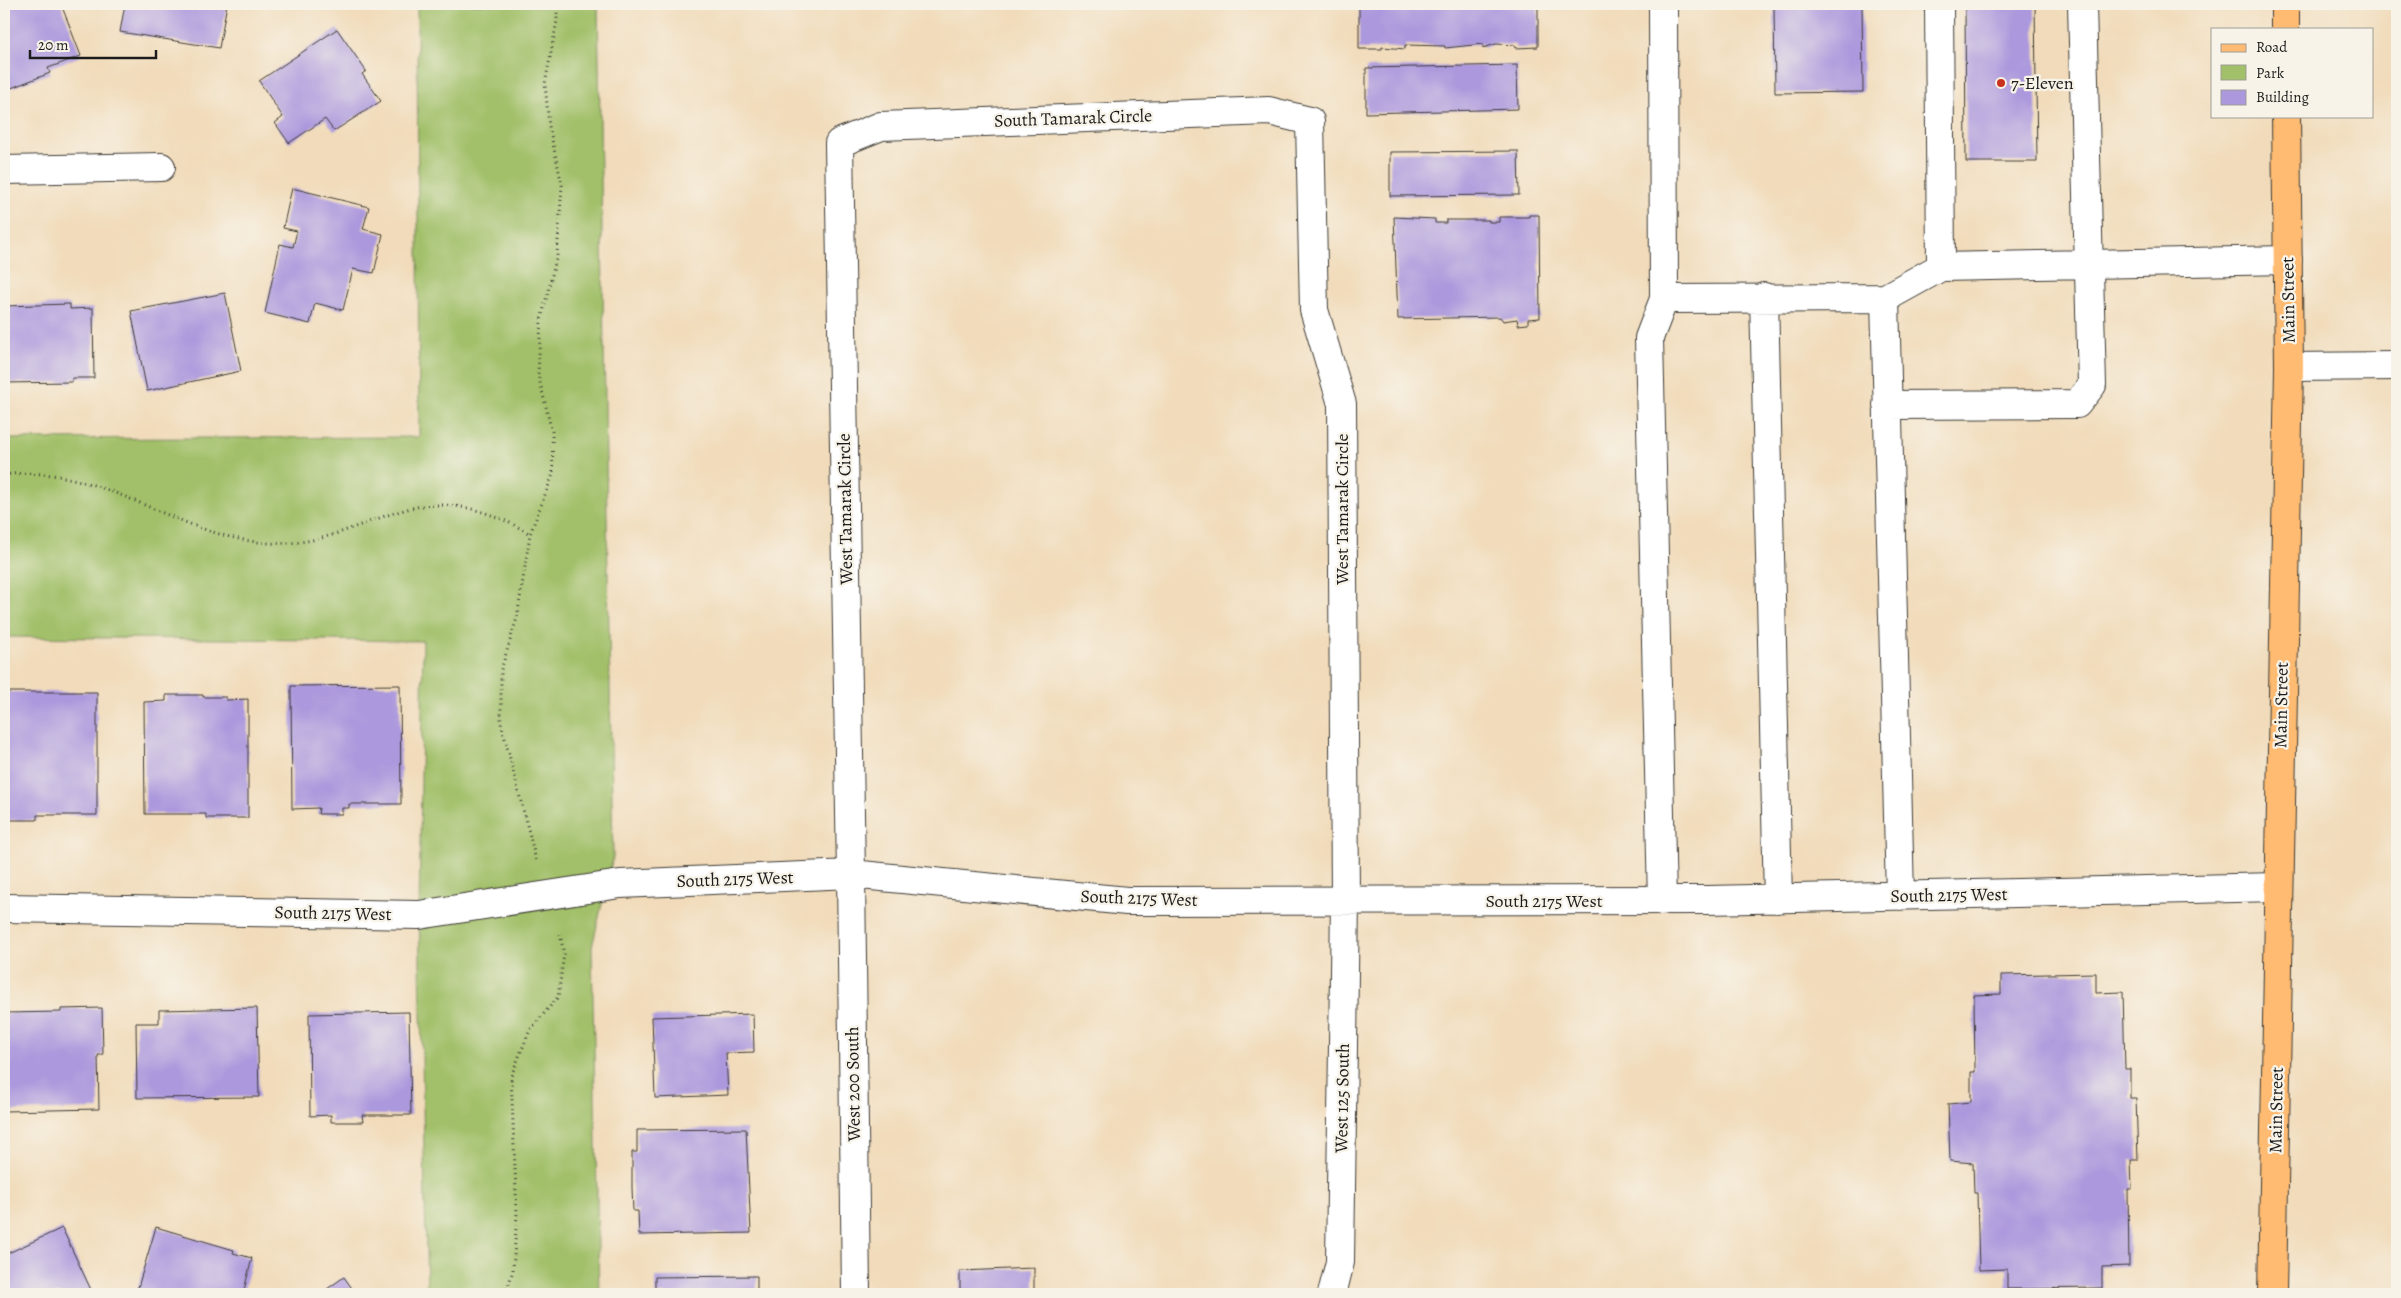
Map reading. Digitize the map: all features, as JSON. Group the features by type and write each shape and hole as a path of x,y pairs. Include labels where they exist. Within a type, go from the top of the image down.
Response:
{"main road":[{"path":"2285,4 2285,28"},
{"name":"Main Street","path":"2272,1294 2289,367 2286,118"}],"street":[{"path":"1662,901 1649,338 1664,299 1663,4"},
{"path":"1938,4 1942,268"},
{"path":"1887,405 2077,404 2092,385 2082,4"},
{"name":"South Tamarak Circle","path":"838,143 881,126 1270,111 1310,121"},
{"name":"West Tamarak Circle","path":"1310,121 1314,310 1342,404 1345,900"},
{"name":"West Tamarak Circle","path":"838,143 851,874"},
{"path":"4,170 161,167"},
{"path":"1664,299 1764,297 1885,298 1942,268 2088,263 2288,260"},
{"path":"1764,297 1778,899"},
{"path":"1885,298 1900,896"},
{"path":"2289,367 2397,366"},
{"name":"South 2175 West","path":"4,908 419,915 620,884 851,874 1127,901 1662,901 2278,887"},
{"name":"West 200 South","path":"851,874 856,1294"},
{"name":"West 125 South","path":"1332,1294 1340,1262 1345,900"}],"path":[{"path":"538,868 501,723 501,670 518,618 530,534 553,474 552,432 538,374 541,320 556,255 562,185 549,126 545,84 557,20 557,4"},
{"path":"4,475 46,475 110,489 196,527 248,541 295,543 318,540 340,534 404,509 429,506 474,509 494,515 530,534"},
{"path":"506,1294 513,1270 517,1214 512,1076 530,1030 558,997 564,954 560,934"}],"green space":[{"path":"417,4 598,4 613,857 592,947 599,1294 427,1294 419,915 423,641 4,637 4,439 419,437"}],"building":[{"path":"4,4 61,4 81,56 48,68 50,73 6,90 4,85"},
{"path":"125,4 227,4 219,48 120,32"},
{"path":"1359,4 1538,4 1538,47 1516,48 1515,45 1496,44 1483,48 1483,44 1445,48 1445,46 1405,45 1405,49 1382,47 1382,49 1359,49"},
{"path":"1774,4 1862,4 1863,92 1775,93"},
{"name":"7-Eleven","path":"1965,4 2035,4 2037,162 1966,162"},
{"path":"337,29 366,71 362,74 381,101 334,131 325,119 289,143 275,123 283,117 259,81"},
{"path":"1517,65 1518,109 1366,113 1366,68"},
{"path":"1518,151 1519,195 1390,196 1390,152"},
{"path":"292,188 369,207 363,229 383,234 374,273 353,269 343,310 315,303 310,324 265,313 280,244 293,247 297,231 283,228"},
{"path":"1529,215 1539,215 1540,318 1528,319 1528,324 1518,325 1517,319 1503,321 1500,317 1398,319 1394,217 1435,219 1435,223 1446,223 1446,220 1489,220 1489,222 1499,222 1499,217 1529,217"},
{"path":"225,293 241,371 147,391 131,311"},
{"path":"70,304 70,309 93,308 94,378 72,378 72,382 4,383 4,306"},
{"path":"400,685 401,804 349,804 349,808 342,808 342,814 318,814 319,808 292,809 291,686"},
{"path":"4,692 97,692 97,815 37,815 37,820 4,820"},
{"path":"166,695 203,695 203,697 226,697 226,700 248,699 248,818 206,818 206,814 145,814 144,702 166,701"},
{"path":"2096,973 2096,993 2123,992 2125,1069 2130,1069 2130,1098 2136,1098 2138,1160 2131,1160 2132,1189 2128,1189 2129,1266 2102,1267 2102,1288 2007,1289 2007,1269 1979,1270 1977,1193 1974,1193 1973,1163 1950,1161 1948,1104 1971,1102 1971,1072 1975,1072 1974,995 2001,994 2001,975"},
{"path":"102,1008 103,1055 98,1055 99,1109 4,1111 4,1013 61,1012 61,1009"},
{"path":"257,1008 259,1097 137,1098 136,1023 159,1023 159,1010"},
{"path":"409,1012 411,1115 362,1115 363,1122 331,1122 331,1115 310,1116 309,1014"},
{"path":"753,1014 754,1052 726,1053 728,1095 655,1098 652,1017"},
{"path":"746,1129 751,1233 639,1235 638,1211 633,1211 632,1188 632,1152 637,1152 637,1130"},
{"path":"156,1227 234,1250 233,1253 252,1258 243,1294 136,1294"},
{"path":"62,1228 93,1294 11,1294 4,1279 4,1255"},
{"path":"1034,1268 1034,1294 960,1294 960,1271"},
{"path":"757,1276 757,1294 655,1294 655,1277"},
{"path":"344,1277 356,1294 320,1294"}],"place":[{"name":"7-Eleven","path":"2001,83"}]}
